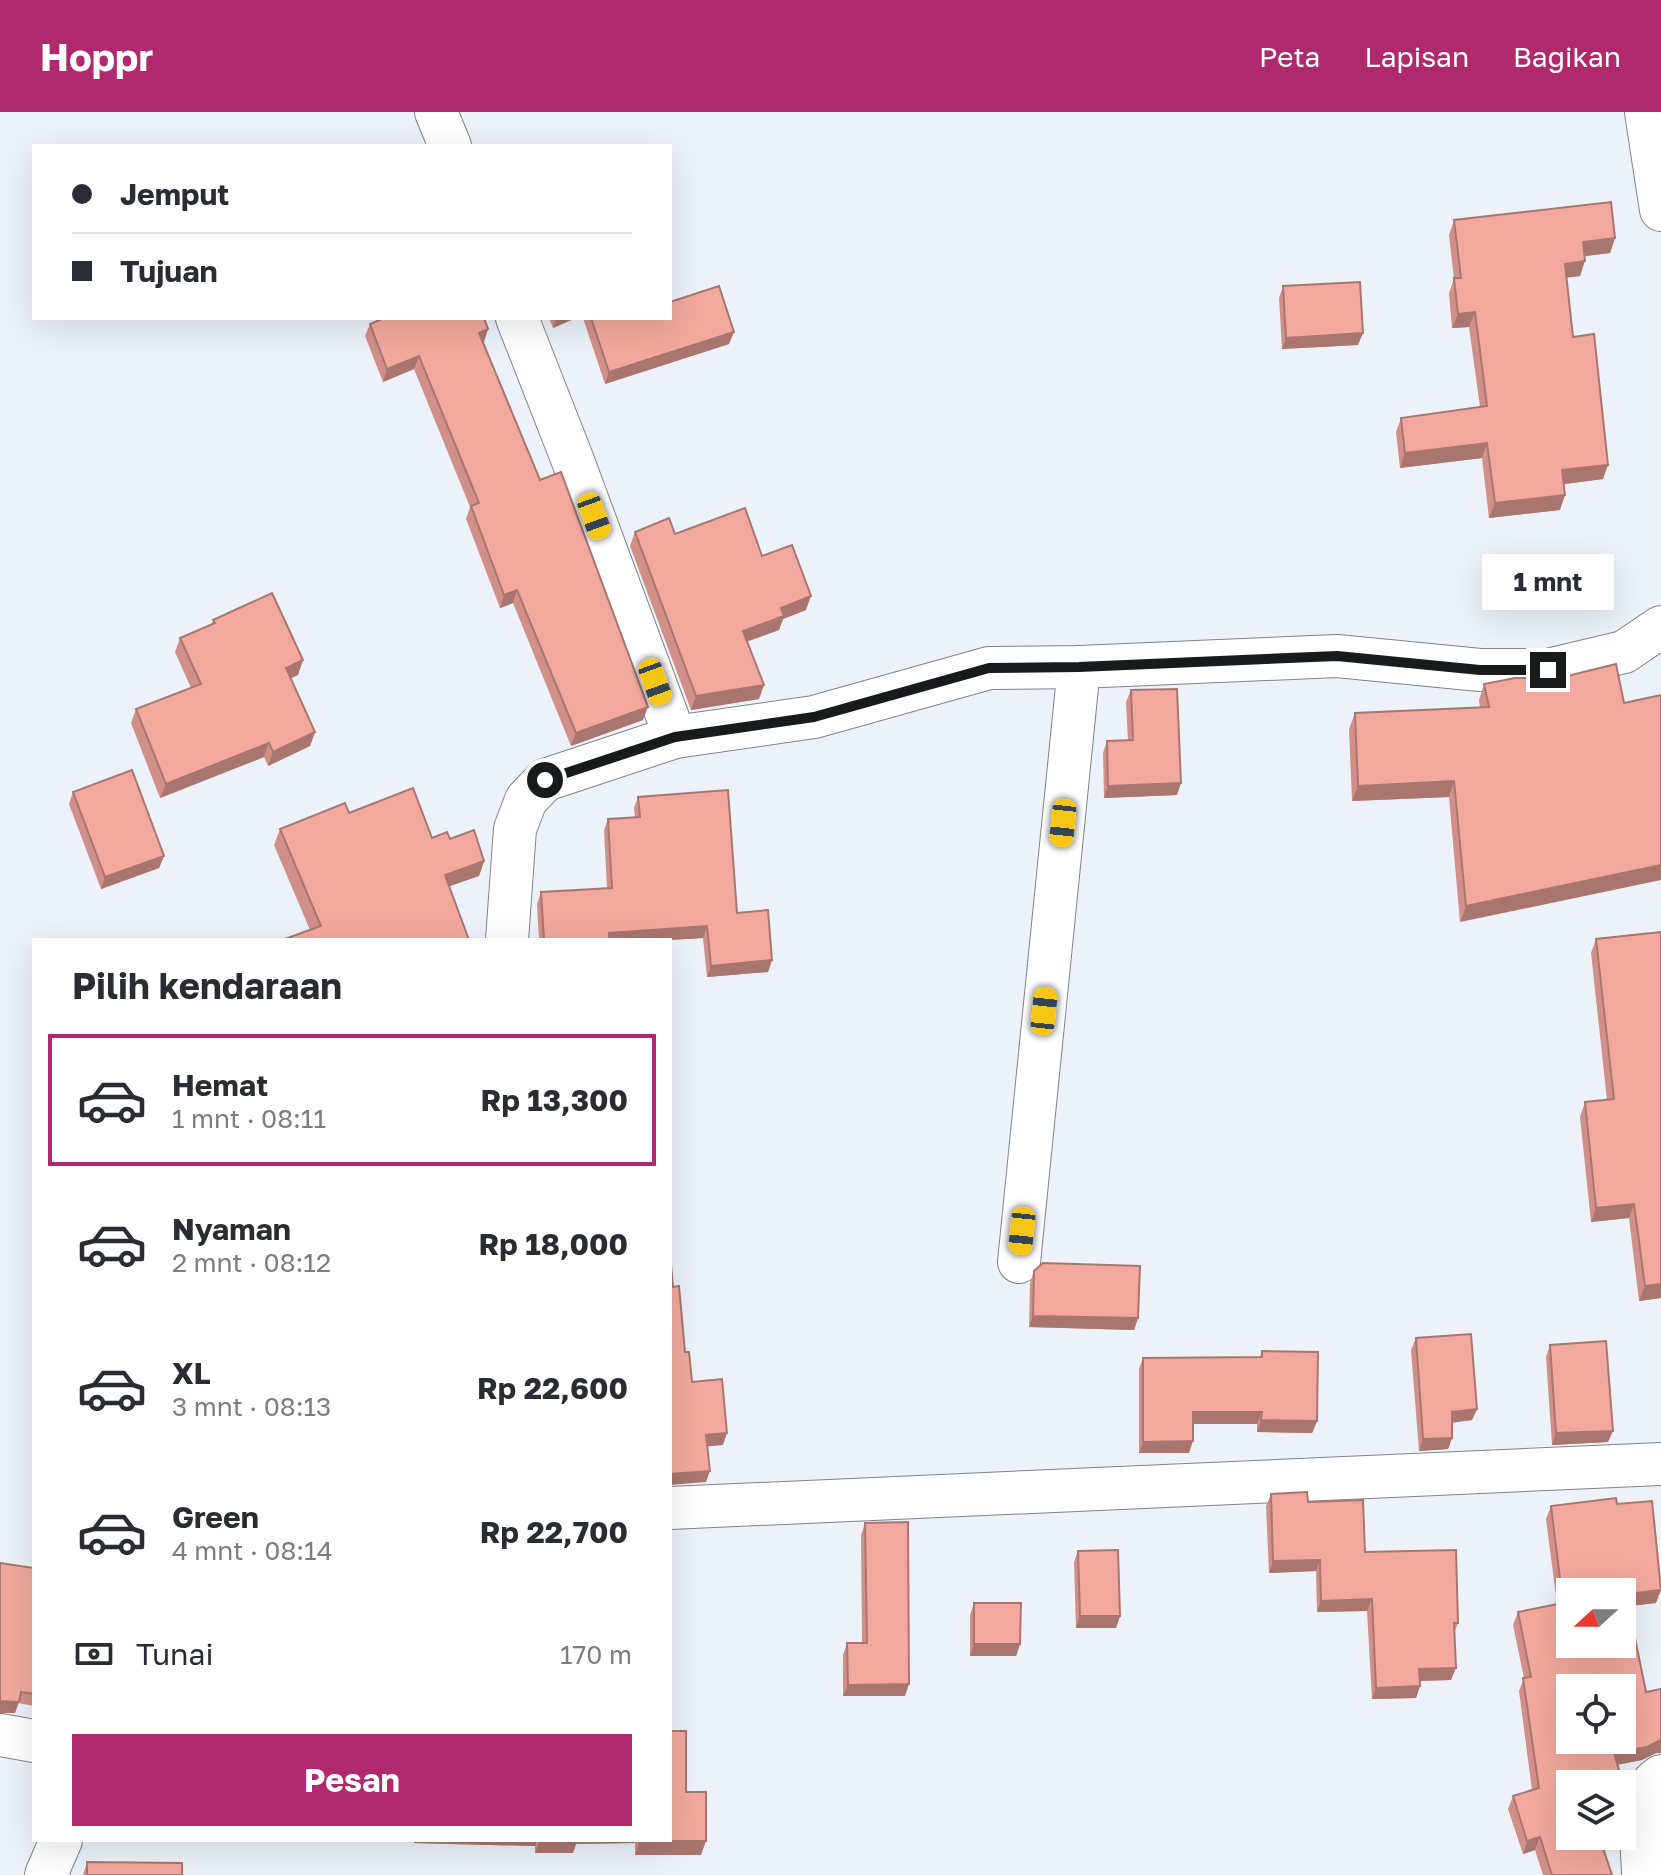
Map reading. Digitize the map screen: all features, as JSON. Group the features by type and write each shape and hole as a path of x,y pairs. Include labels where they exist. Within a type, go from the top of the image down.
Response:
{"street":[{"path":"436,112 449,144"},
{"path":"1646,112 1661,210"},
{"path":"518,320 675,737"},
{"path":"507,938 515,829 526,800 545,780 675,737 814,717 989,668 1337,656 1480,670 1548,670 1624,652 1661,627"},
{"path":"1019,1262 1079,667"},
{"path":"672,1508 1661,1464"},
{"path":"0,1735 32,1741"},
{"path":"1643,1875 1643,1801 1654,1780 1661,1776"},
{"path":"46,1875 60,1842"}],"building":[{"path":"1611,202 1615,238 1583,242 1585,261 1565,264 1573,337 1594,334 1608,465 1562,470 1565,495 1495,503 1487,443 1405,453 1401,418 1487,406 1475,312 1458,314 1454,278 1461,278 1454,220"},
{"path":"1360,282 1363,333 1286,338 1283,286"},
{"path":"719,286 734,332 609,372 592,320 672,320 672,301"},
{"path":"379,320 485,320 488,329 479,333 540,480 561,472 648,707 576,733 517,590 504,595 471,506 479,503 419,356 387,369 370,324"},
{"path":"745,508 762,556 792,545 811,596 781,608 784,616 743,631 764,685 696,696 635,532 669,518 675,534"},
{"path":"272,593 303,660 286,668 315,732 273,752 269,743 166,784 136,709 201,684 180,638"},
{"path":"1616,664 1624,703 1661,695 1661,865 1466,906 1454,781 1358,786 1355,713 1489,707 1484,684 1515,678 1559,678"},
{"path":"1177,689 1181,783 1108,786 1107,741 1133,740 1131,690"},
{"path":"132,770 164,856 105,877 73,792"},
{"path":"413,788 432,838 447,832 450,839 474,830 484,861 445,875 468,938 288,938 321,926 280,829 345,803 349,813"},
{"path":"728,790 737,913 768,910 772,960 711,966 707,926 609,933 609,938 544,938 541,892 612,888 608,819 640,817 638,797"},
{"path":"1661,932 1661,1284 1645,1286 1634,1204 1596,1208 1585,1102 1614,1099 1596,939"},
{"path":"1043,1263 1140,1266 1138,1318 1033,1316 1034,1271"},
{"path":"672,1276 673,1287 679,1286 685,1352 689,1352 692,1382 722,1379 727,1433 706,1435 710,1471 672,1474"},
{"path":"1471,1334 1477,1409 1452,1412 1452,1438 1423,1439 1416,1338"},
{"path":"1606,1341 1613,1431 1556,1433 1550,1345"},
{"path":"1262,1351 1318,1352 1317,1421 1261,1420 1262,1412 1193,1412 1193,1441 1143,1442 1143,1358 1262,1357"},
{"path":"1307,1492 1308,1502 1363,1500 1365,1552 1456,1550 1456,1668 1419,1669 1420,1686 1376,1688 1372,1599 1321,1601 1320,1560 1273,1561 1271,1494"},
{"path":"1616,1498 1617,1504 1652,1501 1661,1590 1636,1593 1636,1578 1560,1578 1551,1506"},
{"path":"908,1522 909,1684 848,1685 847,1643 867,1643 865,1523"},
{"path":"1118,1550 1120,1616 1080,1616 1078,1551"},
{"path":"0,1563 32,1568 32,1694 21,1692 19,1702 0,1701"},
{"path":"974,1603 1021,1603 1020,1644 974,1644"},
{"path":"1556,1604 1556,1658 1636,1658 1636,1643 1646,1692 1661,1689 1661,1740 1636,1749 1636,1674 1556,1674 1556,1754 1614,1754 1619,1770 1556,1770 1556,1850 1604,1850 1612,1875 1552,1875 1540,1837 1527,1841 1513,1796 1539,1788 1523,1678 1531,1677 1518,1612"},
{"path":"672,1731 686,1731 686,1792 706,1792 706,1841 672,1841"},
{"path":"87,1862 182,1863 182,1875 87,1875"}],"route":[{"path":"545,780 675,737 814,717 989,668 1337,656 1480,670 1548,670"}]}
